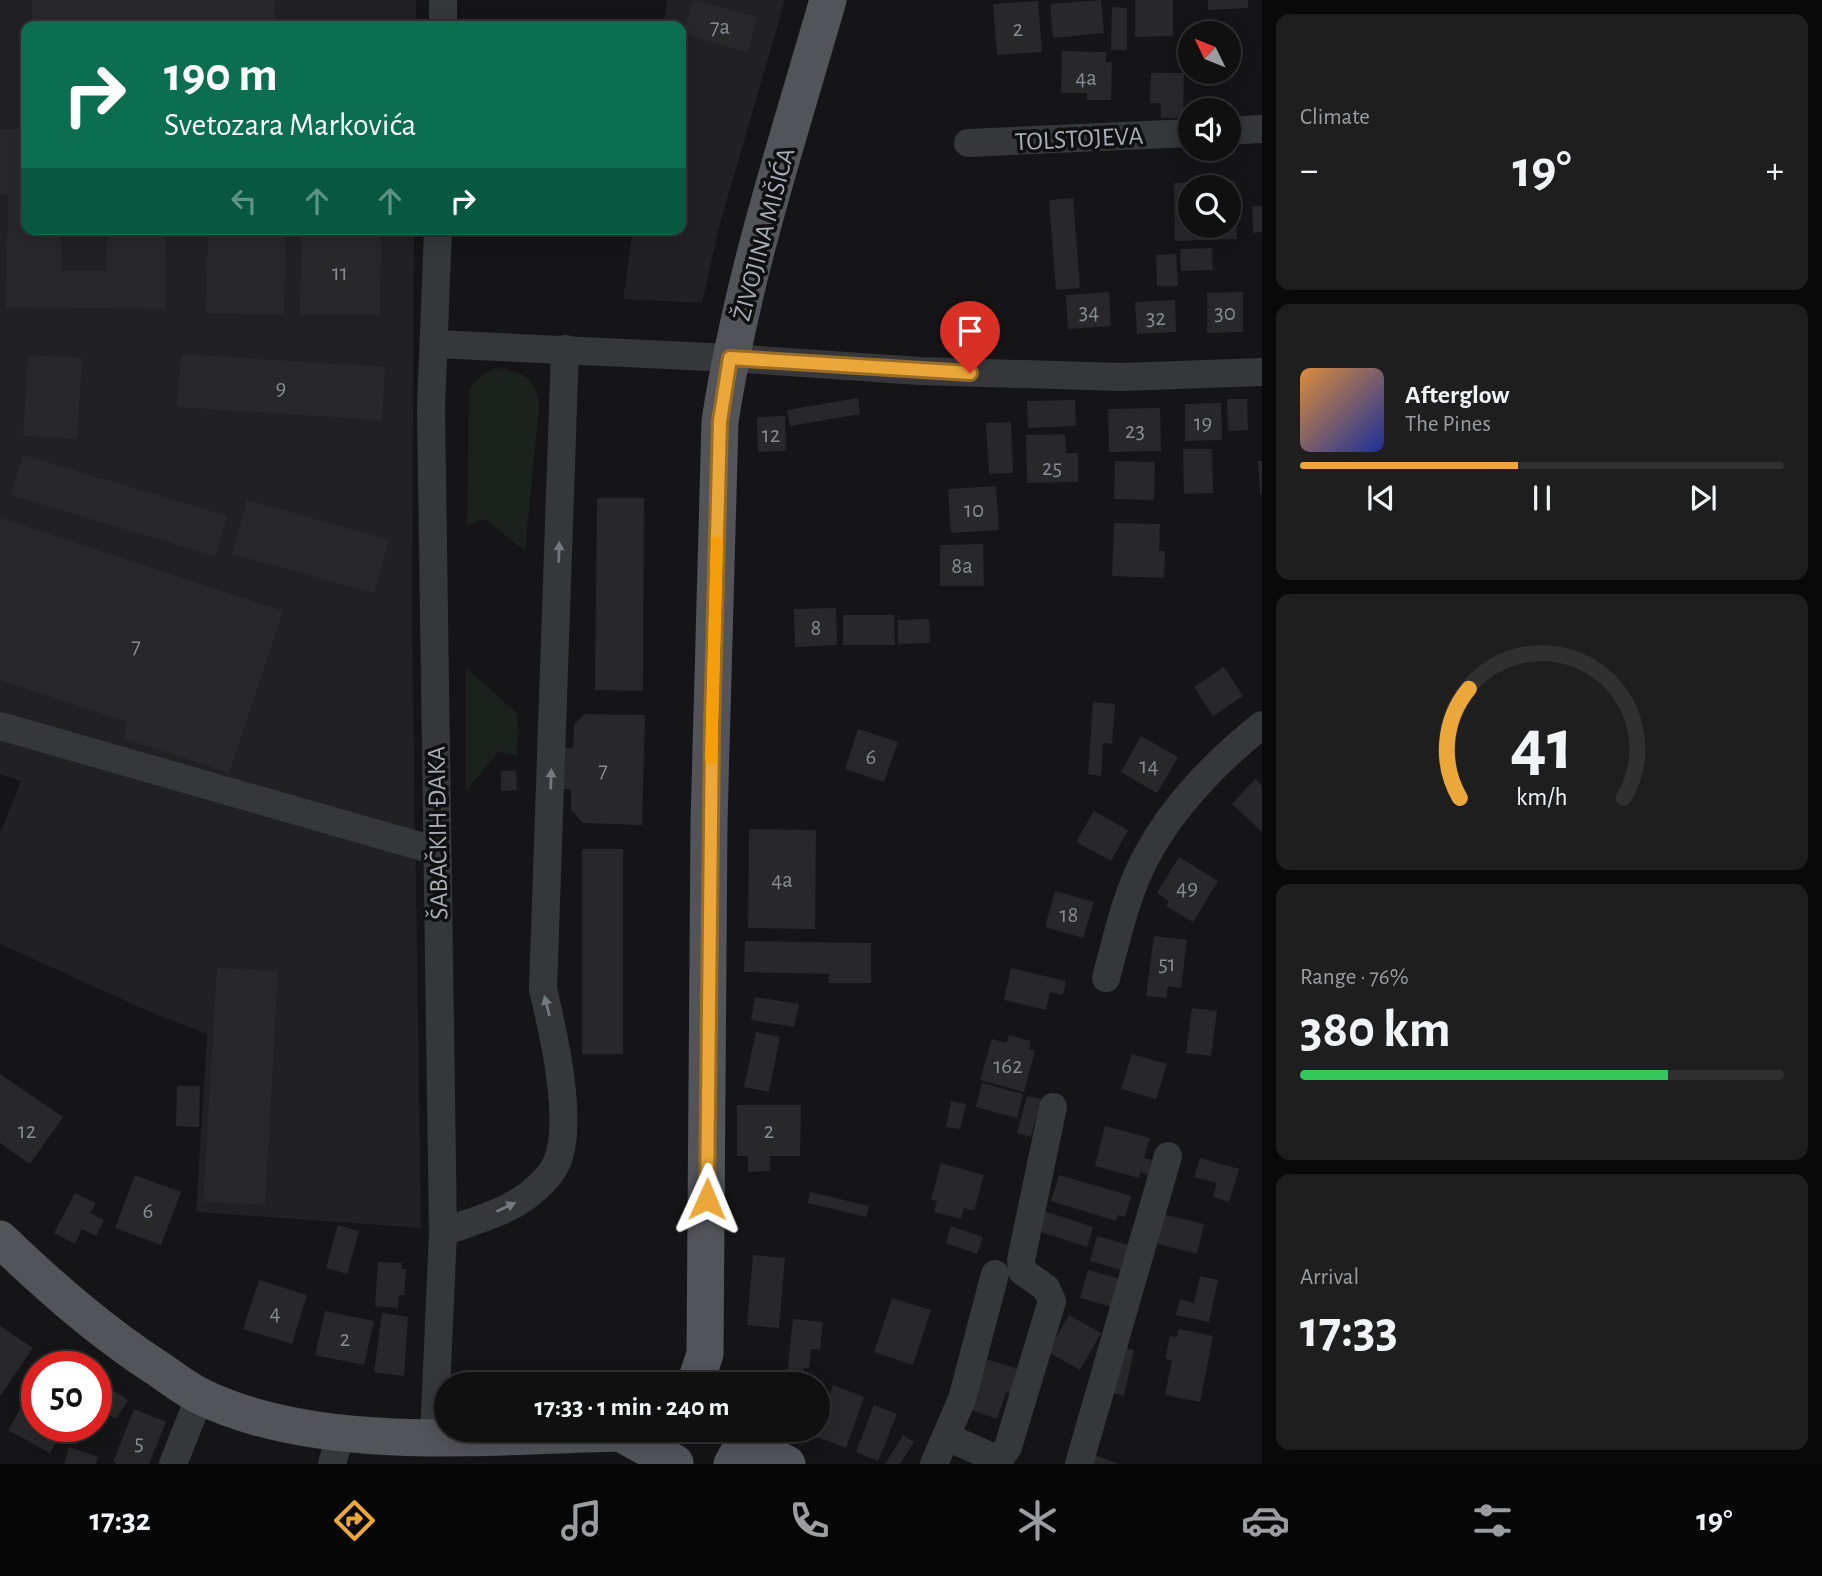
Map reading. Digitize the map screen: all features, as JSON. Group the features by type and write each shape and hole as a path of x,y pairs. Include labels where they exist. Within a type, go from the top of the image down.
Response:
{"main road":[{"name":"ŽIVOJINA MIŠIĆA","path":"707,1372 710,784 720,421 730,358 773,191 828,0"},
{"path":"0,1239 46,1283 116,1342 200,1396 259,1418 304,1429 337,1448 434,1437"},
{"path":"641,1442 675,1464"},
{"path":"665,1442 668,1454 675,1464"},
{"path":"732,1464 741,1448 756,1448"}],"street":[{"path":"443,0 443,21"},
{"path":"1241,130 1262,129"},
{"name":"TOLSTOJEVA","path":"968,143 1178,134"},
{"name":"ŠABAČKIH ĐAKA","path":"437,1372 443,1233 431,409 438,235"},
{"path":"435,344 730,358 920,371 1121,377 1262,372"},
{"path":"443,1233 506,1208 545,1181 557,1163 564,1133 556,1045 543,989 565,349"},
{"path":"1106,978 1124,911 1146,858 1184,801 1217,763 1262,725"},
{"path":"0,726 437,851"},
{"path":"947,1437 990,1456 1001,1457 1008,1447 1052,1301 1046,1288 1022,1271 1021,1260 1053,1107"},
{"path":"1079,1464 1168,1156"},
{"path":"934,1464 962,1399 995,1274"},
{"path":"173,1464 200,1396"}],"shaded area":[{"path":"0,0 416,0 416,21 21,21 21,235 414,235 412,618 421,1228 196,1212 207,1034 155,1014 0,944 0,833 21,781 0,774"},
{"path":"667,0 785,0 719,227 702,303 623,299 632,235 686,235 686,21 664,21"},
{"path":"500,368 529,380 538,399 525,551 485,519 467,525 469,391 482,375"},
{"path":"466,668 518,714 517,755 498,752 466,791"}],"building":[{"path":"32,0 275,0 275,21 32,21"},
{"path":"693,0 757,17 748,52 686,35 686,24"},
{"path":"1101,0 1104,33 1053,38 1050,4"},
{"path":"1135,0 1173,0 1173,36 1135,37"},
{"path":"1208,0 1248,0 1248,8 1208,10"},
{"path":"1038,1 1042,52 997,55 993,4"},
{"path":"1112,7 1127,8 1127,50 1111,50"},
{"path":"1062,51 1106,52 1106,62 1112,62 1111,100 1087,100 1087,93 1061,93"},
{"path":"1151,73 1178,73 1178,84 1184,84 1183,98 1178,98 1178,118 1161,118 1161,103 1150,103"},
{"path":"0,129 21,129 21,235 61,235 61,271 107,271 107,235 166,235 165,309 6,307 8,194 0,194"},
{"path":"1174,183 1178,183 1178,238 1237,238 1237,239 1175,241"},
{"path":"1073,198 1080,288 1056,290 1049,200"},
{"path":"1252,206 1262,206 1262,232 1253,233"},
{"path":"208,235 286,235 284,314 206,313"},
{"path":"301,235 381,235 380,314 300,314"},
{"path":"1212,248 1213,270 1181,271 1180,249"},
{"path":"1176,254 1178,286 1157,286 1156,255"},
{"path":"1109,292 1111,326 1068,329 1066,295"},
{"path":"1243,292 1243,332 1207,333 1207,293"},
{"path":"1175,300 1176,332 1137,334 1135,302"},
{"path":"181,354 385,367 382,420 177,407"},
{"path":"28,355 82,358 77,439 23,436"},
{"path":"858,398 860,414 790,426 787,410"},
{"path":"1227,399 1247,399 1248,430 1228,431"},
{"path":"1075,400 1076,426 1028,428 1027,401"},
{"path":"1221,403 1222,440 1185,441 1185,404"},
{"path":"1160,408 1161,451 1109,452 1108,409"},
{"path":"785,416 786,451 758,452 757,417"},
{"path":"1011,422 1013,473 989,474 986,423"},
{"path":"1065,434 1066,453 1078,453 1078,482 1027,483 1026,435"},
{"path":"1183,449 1212,449 1213,493 1184,494"},
{"path":"23,455 227,516 215,556 11,495"},
{"path":"1115,461 1155,462 1154,500 1114,499"},
{"path":"1258,461 1262,461 1262,494 1260,494"},
{"path":"996,486 999,530 951,533 948,489"},
{"path":"597,498 644,498 643,691 595,690"},
{"path":"247,500 389,540 374,593 232,554"},
{"path":"0,518 283,611 229,773 123,738 128,722 0,680"},
{"path":"1114,523 1160,524 1159,551 1165,551 1164,578 1112,576"},
{"path":"983,544 984,586 940,586 940,545"},
{"path":"836,608 837,645 795,647 794,609"},
{"path":"843,615 894,615 895,645 843,645"},
{"path":"929,619 930,643 898,644 898,620"},
{"path":"1224,667 1243,696 1213,716 1194,687"},
{"path":"1093,702 1115,704 1112,744 1103,743 1101,776 1088,774"},
{"path":"585,714 645,715 642,825 583,823 571,810 571,789 562,789 564,748 573,748 574,724"},
{"path":"858,729 898,742 884,782 845,769"},
{"path":"1141,736 1178,757 1157,793 1121,772"},
{"path":"516,770 517,790 501,791 501,771"},
{"path":"1255,779 1262,786 1262,832 1232,804"},
{"path":"1094,811 1128,830 1111,861 1076,842"},
{"path":"749,829 816,830 815,929 748,928"},
{"path":"582,849 623,849 623,1054 582,1054"},
{"path":"1179,857 1218,881 1193,922 1166,906 1169,901 1157,893"},
{"path":"1055,891 1094,902 1083,938 1045,927"},
{"path":"1154,936 1187,940 1181,988 1168,986 1166,998 1146,996"},
{"path":"745,941 871,943 871,983 828,983 829,974 744,972"},
{"path":"217,968 278,971 265,1205 203,1201"},
{"path":"1011,968 1066,981 1063,995 1050,992 1046,1010 1004,1000"},
{"path":"755,997 799,1004 794,1027 751,1020"},
{"path":"1192,1008 1217,1011 1211,1056 1186,1053"},
{"path":"756,1032 780,1037 769,1092 744,1087"},
{"path":"1009,1035 1031,1041 1029,1049 1035,1050 1024,1092 980,1080 992,1039 1007,1043"},
{"path":"1132,1054 1167,1064 1156,1099 1121,1089"},
{"path":"0,1074 63,1117 30,1164 0,1143"},
{"path":"982,1083 1023,1094 1017,1118 976,1107"},
{"path":"177,1086 200,1086 199,1127 176,1126"},
{"path":"1027,1096 1041,1099 1031,1137 1017,1133"},
{"path":"951,1101 966,1104 960,1129 946,1127"},
{"path":"737,1105 801,1105 800,1156 770,1156 770,1171 748,1172 748,1156 737,1156"},
{"path":"1105,1126 1150,1138 1144,1158 1152,1160 1148,1175 1140,1172 1139,1178 1095,1166"},
{"path":"1200,1158 1239,1169 1229,1202 1213,1197 1217,1183 1194,1177"},
{"path":"941,1163 984,1175 974,1211 964,1208 961,1219 934,1212 937,1201 931,1199"},
{"path":"135,1175 181,1192 161,1245 115,1228"},
{"path":"1059,1175 1131,1196 1125,1217 1118,1215 1116,1221 1051,1201"},
{"path":"810,1192 869,1206 866,1217 808,1203"},
{"path":"75,1193 96,1203 90,1213 104,1220 96,1236 82,1229 75,1244 54,1233"},
{"path":"1038,1209 1093,1227 1087,1247 1032,1229"},
{"path":"1162,1214 1204,1224 1197,1254 1155,1243"},
{"path":"338,1225 359,1231 347,1274 326,1268"},
{"path":"951,1226 983,1237 977,1254 946,1243"},
{"path":"1097,1236 1132,1246 1125,1271 1090,1261"},
{"path":"753,1255 785,1258 779,1328 747,1325"},
{"path":"378,1262 402,1263 402,1269 406,1269 404,1295 399,1295 398,1308 375,1306"},
{"path":"1088,1270 1124,1280 1116,1308 1080,1298"},
{"path":"1200,1276 1218,1280 1209,1322 1176,1315 1180,1299 1194,1303"},
{"path":"259,1280 307,1295 292,1344 243,1329"},
{"path":"892,1298 931,1310 913,1365 874,1352"},
{"path":"325,1311 374,1321 364,1365 315,1355"},
{"path":"382,1313 408,1317 404,1376 374,1372"},
{"path":"1069,1315 1101,1333 1080,1370 1048,1352"},
{"path":"793,1319 823,1322 820,1350 811,1349 809,1368 804,1368 804,1372 787,1372"},
{"path":"0,1326 33,1348 31,1351 21,1351 21,1365 0,1396"},
{"path":"1179,1329 1213,1336 1200,1402 1165,1395 1172,1360 1165,1359 1170,1336 1177,1337"},
{"path":"1118,1346 1134,1350 1124,1396 1108,1392"},
{"path":"986,1359 1021,1370 1013,1395 1006,1392 997,1419 969,1409"},
{"path":"833,1385 864,1397 846,1448 830,1442 830,1393"},
{"path":"112,1390 128,1400 116,1419 112,1417"},
{"path":"874,1405 897,1414 878,1461 856,1452"},
{"path":"21,1407 21,1437 8,1430"},
{"path":"134,1409 166,1422 149,1464 117,1464 113,1462"},
{"path":"903,1435 914,1442 900,1464 885,1464"},
{"path":"30,1442 56,1442 50,1453"},
{"path":"69,1447 98,1457 96,1464 64,1464"},
{"path":"1095,1455 1119,1464 1091,1464"}],"slow traffic":[{"path":"711,759 717,542"}],"route":[{"path":"707,1199 709,822 720,421 730,358 970,373"}]}
